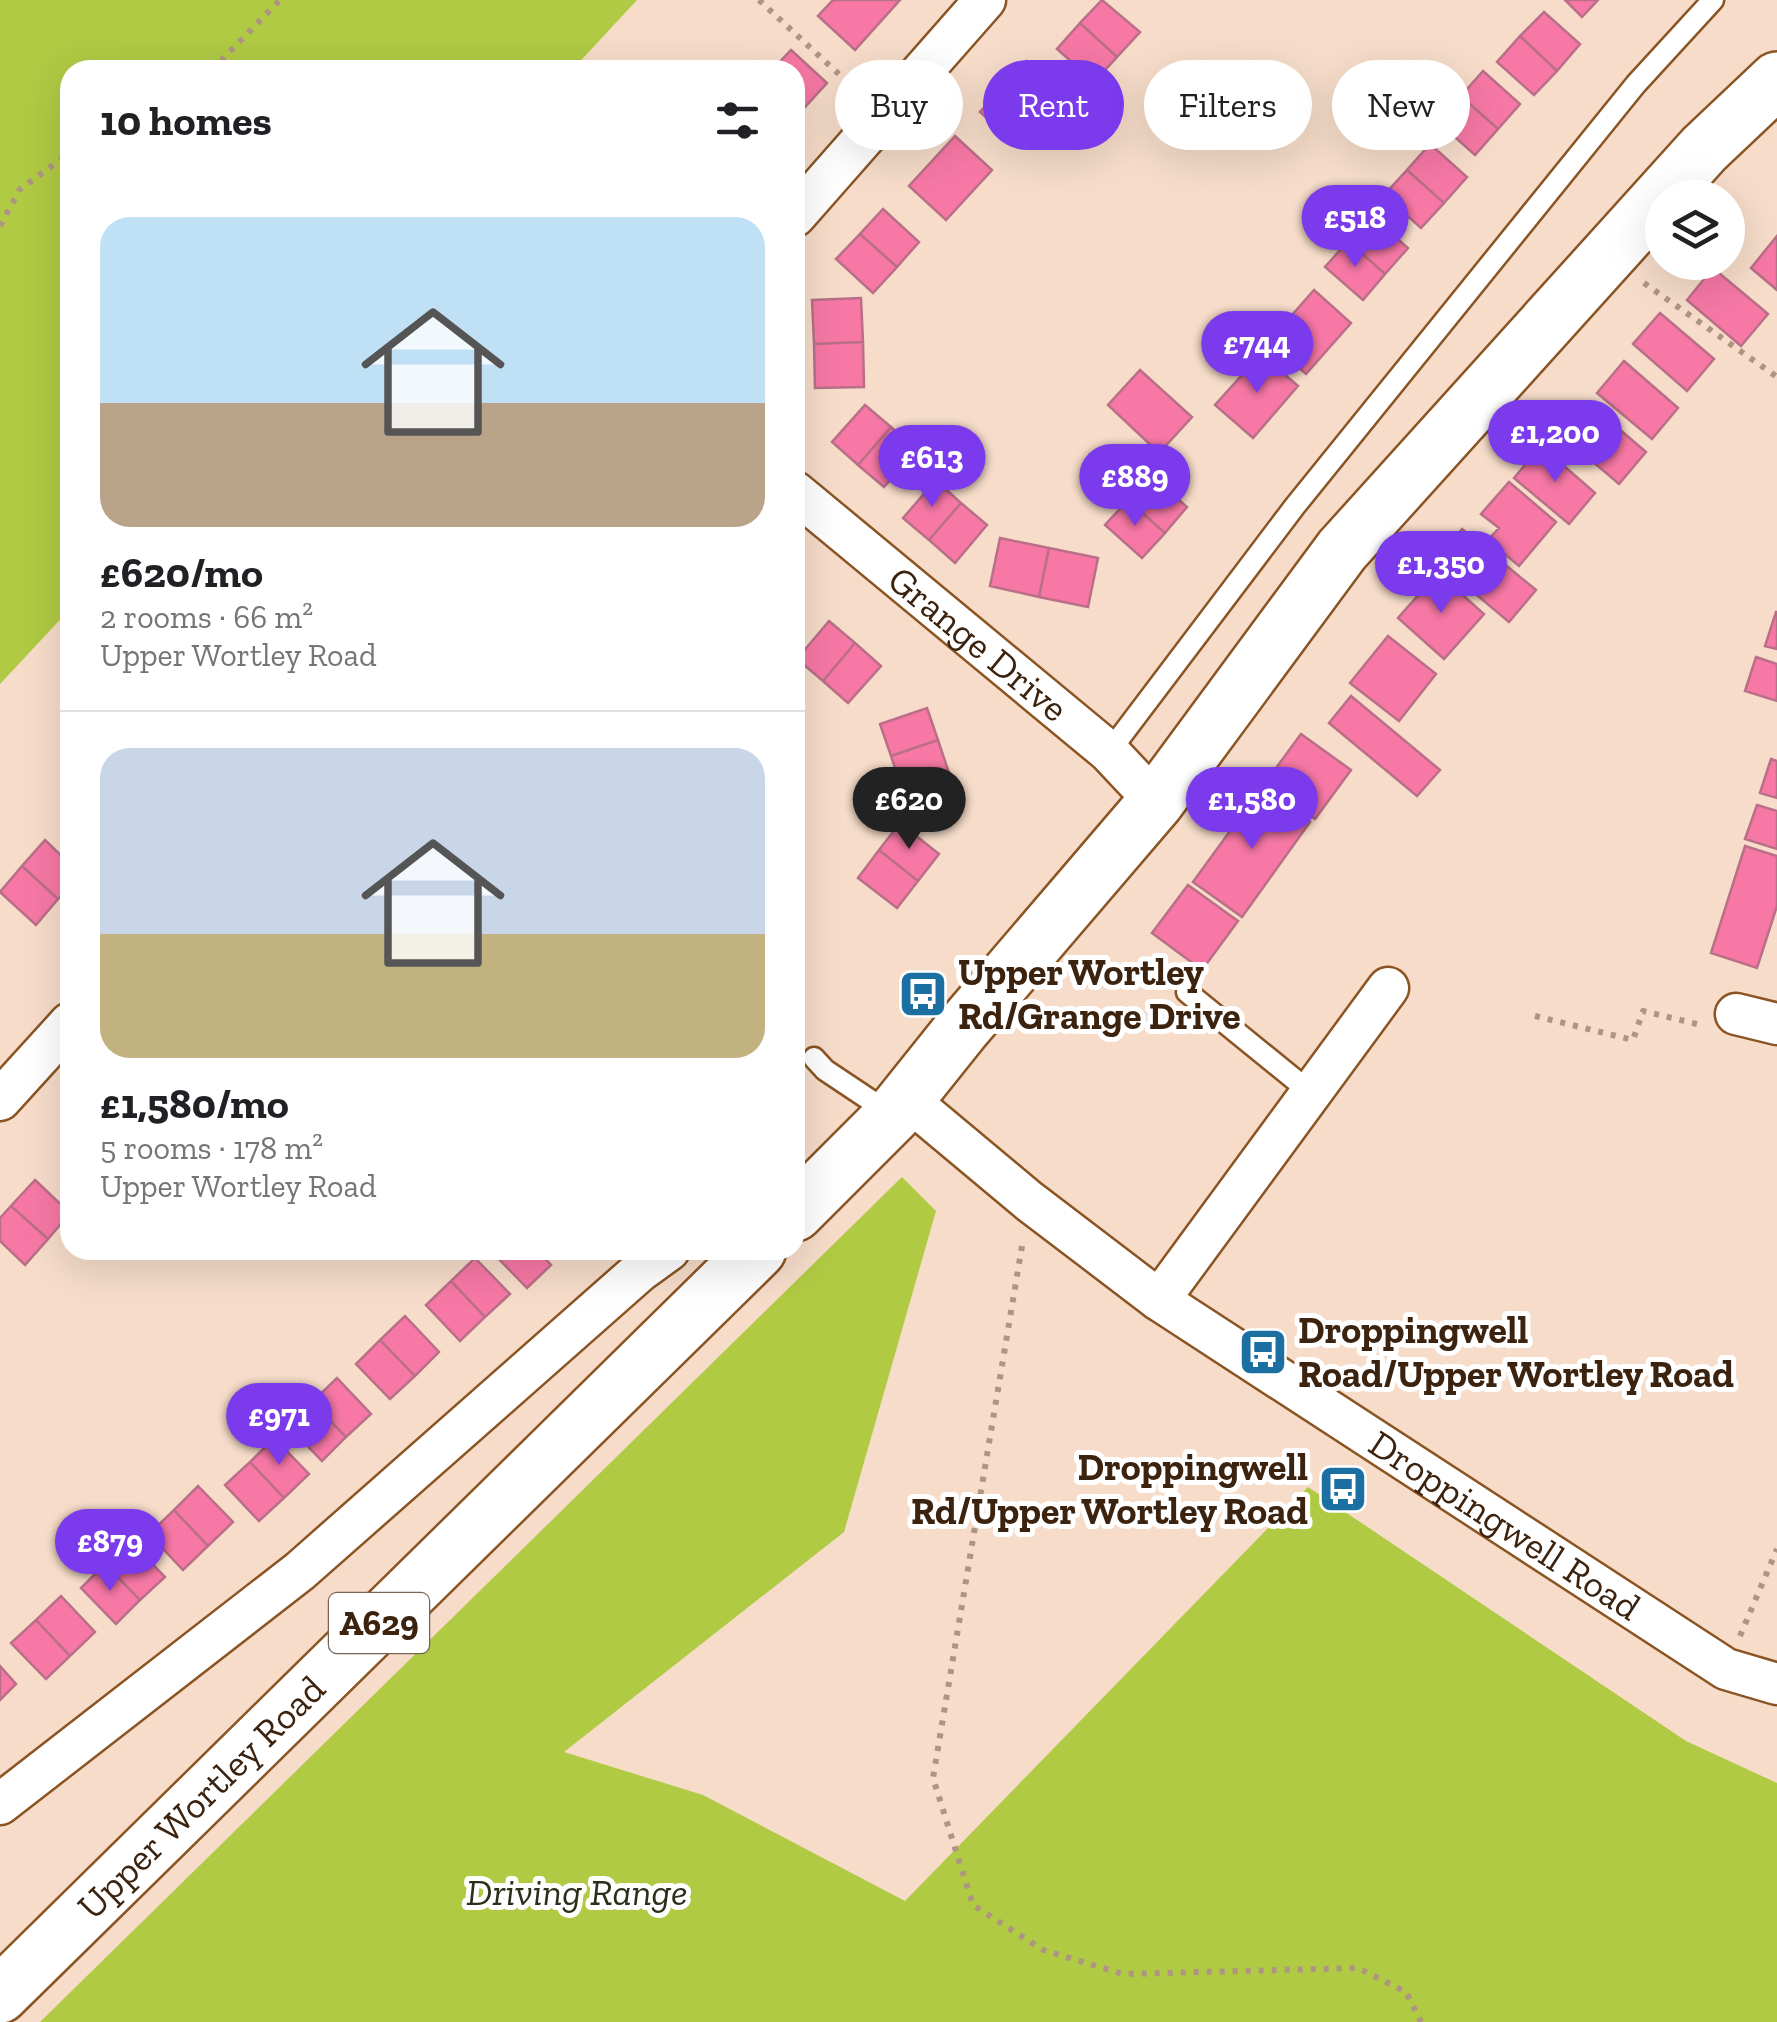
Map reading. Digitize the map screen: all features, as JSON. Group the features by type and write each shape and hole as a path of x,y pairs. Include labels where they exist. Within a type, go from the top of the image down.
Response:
{"main road":[{"path":"805,1203 900,1107 1156,802 1342,550 1704,149 1777,80"},
{"name":"Upper Wortley Road","path":"0,1995 737,1260"}],"street":[{"path":"931,60 985,0"},
{"path":"805,204 852,150"},
{"name":"Grange Drive","path":"805,500 1109,752 1156,802"},
{"path":"1159,1300 1388,988"},
{"path":"1736,1014 1777,1024"},
{"path":"0,1100 60,1034"},
{"name":"Droppingwell Road","path":"900,1107 1159,1300 1726,1669 1777,1684"},
{"path":"0,1804 300,1571 655,1260"}],"lane":[{"path":"1109,752 1295,506 1636,84 1713,0"},
{"path":"1188,992 1310,1092"},
{"path":"814,1058 824,1070 900,1107"}],"path":[{"path":"222,60 280,0"},
{"path":"759,0 835,71"},
{"path":"0,226 20,188 60,160"},
{"path":"1607,256 1777,377"},
{"path":"1535,1016 1634,1040 1642,1011 1720,1029 1736,1014"},
{"path":"1029,1201 932,1778 973,1905 1042,1950 1123,1974 1358,1968 1406,1992 1421,2022"},
{"path":"1726,1669 1777,1550"}],"green space":[{"path":"0,0 637,0 581,60 60,60 60,620 0,684"},
{"name":"Driving Range","path":"902,1177 936,1211 844,1532 564,1752 703,1795 905,1901 1308,1487 1686,1741 1777,1783 1777,2022 40,2022"}],"building":[{"path":"833,0 900,0 855,50 818,16"},
{"path":"1102,0 1140,32 1117,57 1080,23"},
{"path":"1565,0 1598,0 1582,17"},
{"path":"1544,12 1580,44 1557,71 1520,36"},
{"path":"1080,23 1117,57 1069,60 1057,49"},
{"path":"1520,36 1557,71 1534,95 1497,62"},
{"path":"791,50 802,60 782,60"},
{"path":"805,63 827,83 805,107"},
{"path":"1483,71 1520,104 1498,129 1470,104 1470,86"},
{"path":"1470,104 1498,129 1475,155 1469,150"},
{"path":"963,143 992,170 946,220 909,186 942,150 963,150"},
{"path":"1425,150 1437,150 1467,177 1444,203 1407,170"},
{"path":"1407,170 1444,203 1421,228 1384,195"},
{"path":"883,209 919,242 897,267 860,234"},
{"path":"1370,215 1408,248 1385,274 1348,241"},
{"path":"860,234 897,267 873,293 836,259"},
{"path":"1777,236 1777,290 1751,268"},
{"path":"1348,241 1385,274 1363,300 1325,267"},
{"path":"1703,280 1727,280 1768,314 1741,346 1687,300"},
{"path":"1314,290 1351,323 1306,374 1269,341"},
{"path":"861,298 863,342 814,344 812,300"},
{"path":"1660,313 1714,359 1687,391 1633,344"},
{"path":"863,342 864,387 815,388 814,344"},
{"path":"1261,354 1298,386 1253,438 1215,405"},
{"path":"1624,361 1678,408 1652,439 1597,393"},
{"path":"1140,370 1192,417 1159,453 1108,405"},
{"path":"865,405 891,427 858,465 832,442"},
{"path":"1591,405 1646,452 1619,484 1564,437"},
{"path":"891,427 916,450 884,487 858,465"},
{"path":"1541,446 1595,493 1569,524 1514,478"},
{"path":"1150,474 1187,507 1165,533 1128,500"},
{"path":"936,480 961,503 929,540 903,518"},
{"path":"1509,482 1556,522 1519,566 1488,540 1499,528 1481,514"},
{"path":"1128,500 1165,533 1142,558 1105,525"},
{"path":"961,503 987,525 955,563 929,540"},
{"path":"1462,529 1536,590 1509,622 1453,575 1464,562 1447,548"},
{"path":"1000,538 1049,548 1039,597 990,586"},
{"path":"1049,548 1098,558 1088,607 1039,597"},
{"path":"1438,573 1484,614 1444,659 1398,618"},
{"path":"1777,612 1777,649 1765,646"},
{"path":"829,621 855,643 823,681 805,666 805,650"},
{"path":"1388,636 1436,674 1399,721 1350,683"},
{"path":"855,643 881,666 848,703 823,681"},
{"path":"1756,657 1777,664 1777,701 1745,691"},
{"path":"1351,696 1440,770 1417,796 1329,723"},
{"path":"927,708 938,740 891,756 880,724"},
{"path":"1301,734 1351,770 1315,819 1265,783"},
{"path":"938,740 949,773 902,789 891,756"},
{"path":"1771,759 1777,761 1777,798 1760,793"},
{"path":"1262,787 1310,822 1242,917 1193,882"},
{"path":"1757,805 1777,811 1777,849 1745,839"},
{"path":"900,823 939,854 918,881 879,850"},
{"path":"45,840 60,854 60,897 58,899 22,866"},
{"path":"1745,846 1777,856 1777,906 1757,968 1711,953"},
{"path":"879,850 918,881 897,908 858,878"},
{"path":"22,866 58,899 36,925 0,892"},
{"path":"1188,885 1238,921 1202,970 1152,933"},
{"path":"35,1180 60,1204 60,1225 48,1239 11,1206"},
{"path":"11,1206 48,1239 25,1265 0,1241 0,1218"},
{"path":"477,1260 510,1294 485,1317 451,1281"},
{"path":"500,1260 546,1260 551,1265 527,1288"},
{"path":"451,1281 485,1317 460,1341 426,1305"},
{"path":"405,1316 439,1352 415,1376 380,1340"},
{"path":"380,1340 415,1376 390,1399 356,1364"},
{"path":"337,1378 371,1414 346,1437 312,1402"},
{"path":"312,1402 346,1437 322,1461 287,1425"},
{"path":"274,1438 309,1474 284,1498 250,1462"},
{"path":"250,1462 284,1498 259,1521 225,1485"},
{"path":"198,1486 233,1522 208,1546 174,1510"},
{"path":"174,1510 208,1546 183,1570 149,1534"},
{"path":"130,1541 165,1577 140,1600 105,1564"},
{"path":"105,1564 140,1600 116,1624 81,1588"},
{"path":"61,1596 95,1632 70,1656 36,1620"},
{"path":"36,1620 70,1656 46,1679 11,1643"},
{"path":"0,1666 16,1684 0,1700"}],"place":[{"name":"Upper Wortley Rd/Grange Drive","path":"923,994"},
{"name":"Droppingwell Road/Upper Wortley Road","path":"1263,1352"},
{"name":"Droppingwell Rd/Upper Wortley Road","path":"1343,1489"}]}
